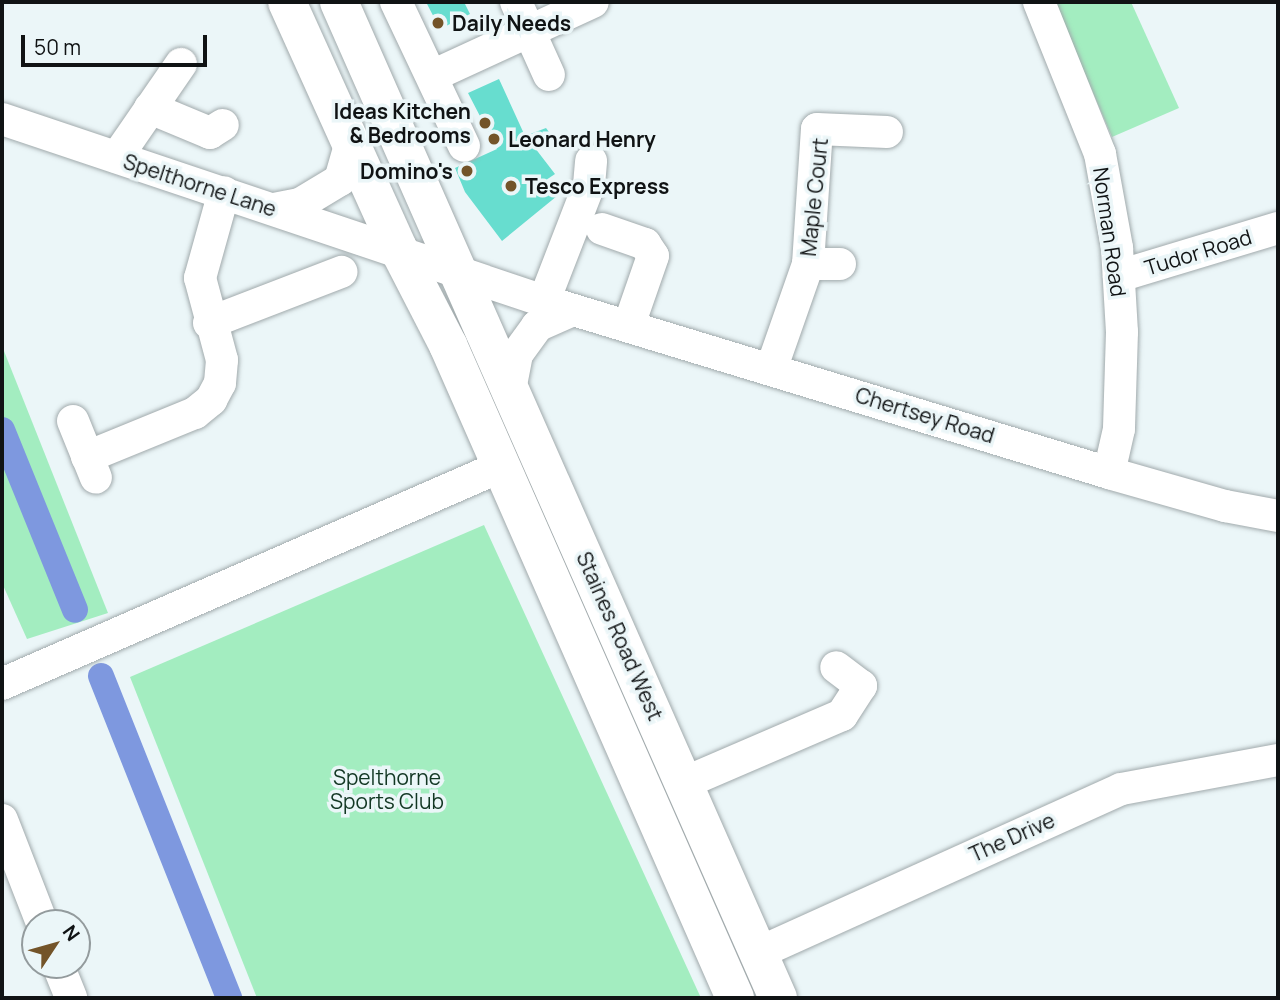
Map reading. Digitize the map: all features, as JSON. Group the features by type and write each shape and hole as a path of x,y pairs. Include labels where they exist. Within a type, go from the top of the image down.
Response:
{"highway":[{"path":"287,2 399,250 448,345 735,998"},
{"name":"Staines Road West","path":"339,2 413,177 462,273 778,998"},
{"path":"399,250 411,218 413,177"},
{"path":"448,345 449,291 462,273"}],"street":[{"path":"396,2 464,146"},
{"path":"516,2 549,75"},
{"path":"432,76 593,2"},
{"name":"Norman Road","path":"1039,2 1100,154 1119,276 1119,429 1109,473"},
{"path":"117,157 181,64"},
{"path":"150,108 210,133 223,125"},
{"name":"Spelthorne Lane","path":"2,119 399,250"},
{"name":"Maple Court","path":"772,367 808,264 817,129 887,132"},
{"path":"274,209 300,204 340,180 350,145"},
{"path":"511,385 517,354 537,326 559,305 589,186 592,161"},
{"path":"73,421 92,467 195,413 211,400 220,383 222,360 209,323 200,278 224,192"},
{"name":"Tudor Road","path":"1119,276 1278,228"},
{"path":"602,229 645,244 653,256 629,325"},
{"name":"Chertsey Road","path":"399,250 559,305 772,367 1109,473 1225,506 1278,516"},
{"path":"808,264 840,264"},
{"path":"209,323 341,272"},
{"path":"2,684 502,466"},
{"path":"684,783 842,715 861,686 836,667"},
{"name":"The Drive","path":"758,953 1121,789 1278,760"},
{"path":"2,820 37,909"},
{"path":"64,979 71,998"}],"green space":[{"path":"1054,2 1131,2 1179,108 1112,137"},
{"path":"2,346 108,613 27,639 2,583"},
{"name":"Spelthorne Sports Club","path":"484,525 701,998 257,998 130,677"}],"building":[{"path":"426,2 464,2 470,14 440,29"},
{"name":"Tesco Express","path":"499,79 525,136 546,128 552,136 535,148 555,174 546,180 557,196 502,241 465,192 455,168 497,149 468,93"}],"waterway":[{"path":"2,430 75,610"},
{"path":"101,676 229,998"}],"place":[{"name":"Daily Needs","path":"438,23"},
{"name":"Ideas Kitchen & Bedrooms","path":"485,123"},
{"name":"Leonard Henry","path":"494,139"},
{"name":"Domino's","path":"467,171"},
{"name":"Tesco Express","path":"511,186"}]}
